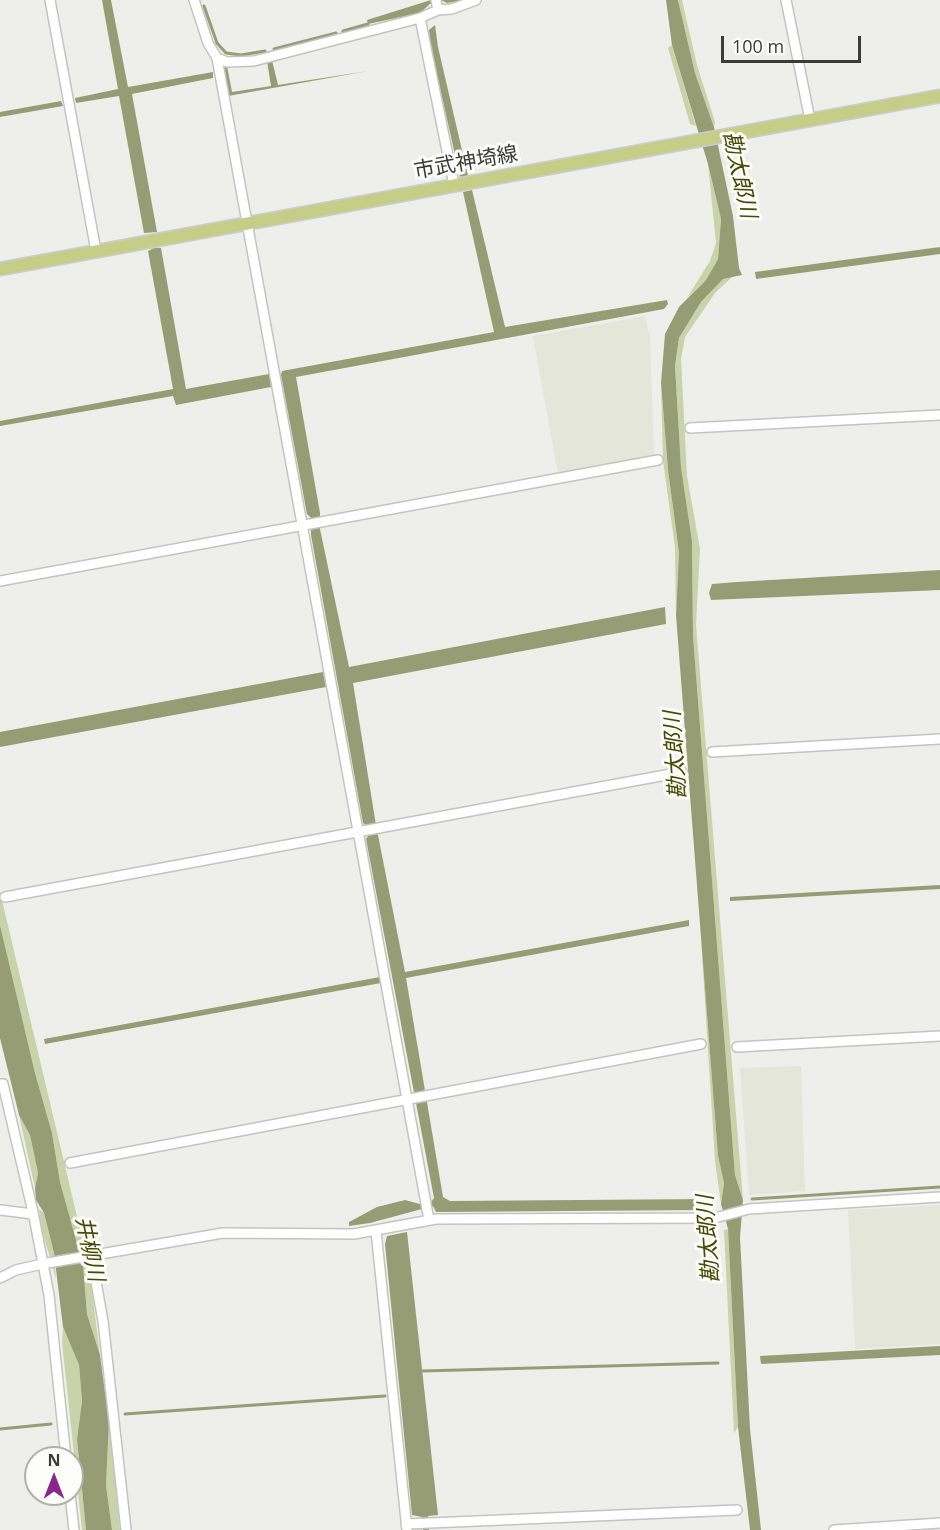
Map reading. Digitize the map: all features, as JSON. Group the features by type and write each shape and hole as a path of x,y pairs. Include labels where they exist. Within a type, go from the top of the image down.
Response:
{"main road":[{"name":"市武神埼線","path":"0,269 940,96"}],"street":[{"path":"50,0 96,251"},
{"path":"194,0 208,43 217,58 246,224 305,525 429,1220"},
{"path":"217,58 227,62 254,61 420,18 437,4 452,9 476,0"},
{"path":"786,0 810,120"},
{"path":"420,18 454,185"},
{"path":"690,428 940,415"},
{"path":"0,581 658,459"},
{"path":"712,752 940,739"},
{"path":"5,897 682,772"},
{"path":"737,1047 940,1036"},
{"path":"70,1163 701,1044"},
{"path":"0,1084 3,1084 49,1295 65,1446"},
{"path":"0,1278 16,1270 91,1254 223,1233 354,1234 429,1220 718,1218 749,1209 940,1197"},
{"path":"0,1210 33,1214"},
{"path":"376,1231 406,1527 425,1523 737,1510"},
{"path":"91,1254 103,1321 126,1530"},
{"path":"71,1506 74,1530"},
{"path":"834,1530 940,1523"}],"shaded area":[{"path":"102,0 111,0 128,87 213,72 213,78 132,94 157,232 144,233 119,96 76,103 75,98 118,89"},
{"path":"431,0 441,0 431,3 420,13 368,24 367,20"},
{"path":"441,0 465,0 447,3"},
{"path":"666,0 678,0 695,73 714,127 733,216 739,268 742,275 723,279 701,302 679,338 675,366 681,467 692,541 693,636 735,1175 743,1200 740,1237 750,1429 761,1530 750,1530 738,1427 728,1229 721,1204 724,1183 718,1156 676,615 679,553 668,470 661,383 665,334 679,307 706,280 718,259 721,219 708,164 672,45"},
{"path":"678,0 682,0 697,65 715,122 714,127 695,73"},
{"path":"435,25 468,176 460,177 431,48 429,30"},
{"path":"672,45 696,126 690,124 668,48"},
{"path":"272,60 278,85 368,71 228,96 223,66 227,66 232,92 271,86 267,61"},
{"path":"61,101 63,106 0,117 0,112"},
{"path":"708,164 721,219 718,259 706,280 687,298 710,261 716,243"},
{"path":"472,190 505,327 667,300 668,304 664,309 296,377 320,513 320,529 349,667 665,607 666,624 353,683 376,825 405,972 689,920 689,926 406,978 443,1197 450,1201 707,1199 706,1210 436,1212 433,1206 370,1223 349,1226 349,1222 377,1207 405,1200 420,1204 431,1202 434,1198 366,839 367,826 363,823 311,535 311,518 307,514 281,375 282,371 494,332 463,192"},
{"path":"940,247 940,254 756,279 755,272"},
{"path":"161,248 186,389 269,374 271,387 176,405 173,396 0,426 0,421 173,389 148,251"},
{"path":"733,276 715,293 685,337 681,359 687,476 700,549 696,625 743,1200 735,1175 693,636 692,541 681,467 675,366 679,338 701,302 723,279"},
{"path":"645,316 650,337 654,457 558,474 533,336"},
{"path":"661,383 668,470 679,553 676,615 675,547 663,461"},
{"path":"940,570 940,590 711,600 709,593 712,584"},
{"path":"323,672 326,687 0,747 0,732"},
{"path":"940,885 940,889 730,901 730,897"},
{"path":"0,892 89,1267 100,1355 87,1314 83,1265 60,1182 52,1133 35,1073 0,925"},
{"path":"700,922 718,1156 724,1183 721,1204 715,1161"},
{"path":"0,925 35,1073 52,1133 60,1182 83,1265 87,1314 100,1355 109,1422 106,1485 112,1530 86,1530 84,1506 84,1446 78,1446 77,1439 82,1401 79,1365 63,1327 54,1253 44,1213 36,1200 35,1188 38,1173 30,1135 19,1115 0,1038"},
{"path":"380,977 381,983 45,1044 44,1039"},
{"path":"801,1066 805,1191 749,1195 740,1068"},
{"path":"19,1115 30,1135 38,1173 35,1188"},
{"path":"940,1205 940,1344 855,1349 848,1210"},
{"path":"39,1209 44,1213 54,1253 56,1279 42,1230"},
{"path":"728,1229 738,1427 734,1433 724,1230"},
{"path":"407,1232 438,1515 428,1516 429,1530 423,1530 422,1517 412,1515 385,1244 387,1236"},
{"path":"63,1327 79,1365 82,1401 78,1446 73,1446 62,1342"},
{"path":"940,1346 940,1355 761,1364 760,1356"},
{"path":"109,1422 120,1530 112,1530 106,1485"},
{"path":"79,1506 84,1506 86,1530 82,1530"}],"waterway":[{"path":"204,6 217,43 226,53 241,55 265,51"},
{"path":"343,31 368,24"},
{"path":"274,49 336,33"},
{"path":"752,1199 940,1187"},
{"path":"422,1371 718,1363"},
{"path":"125,1414 385,1396"},
{"path":"0,1429 51,1424"}],"water label":[{"name":"勘太郎川","path":"739,175"},
{"name":"勘太郎川","path":"676,755"},
{"name":"勘太郎川","path":"709,1239"},
{"name":"井柳川","path":"89,1249"}]}
